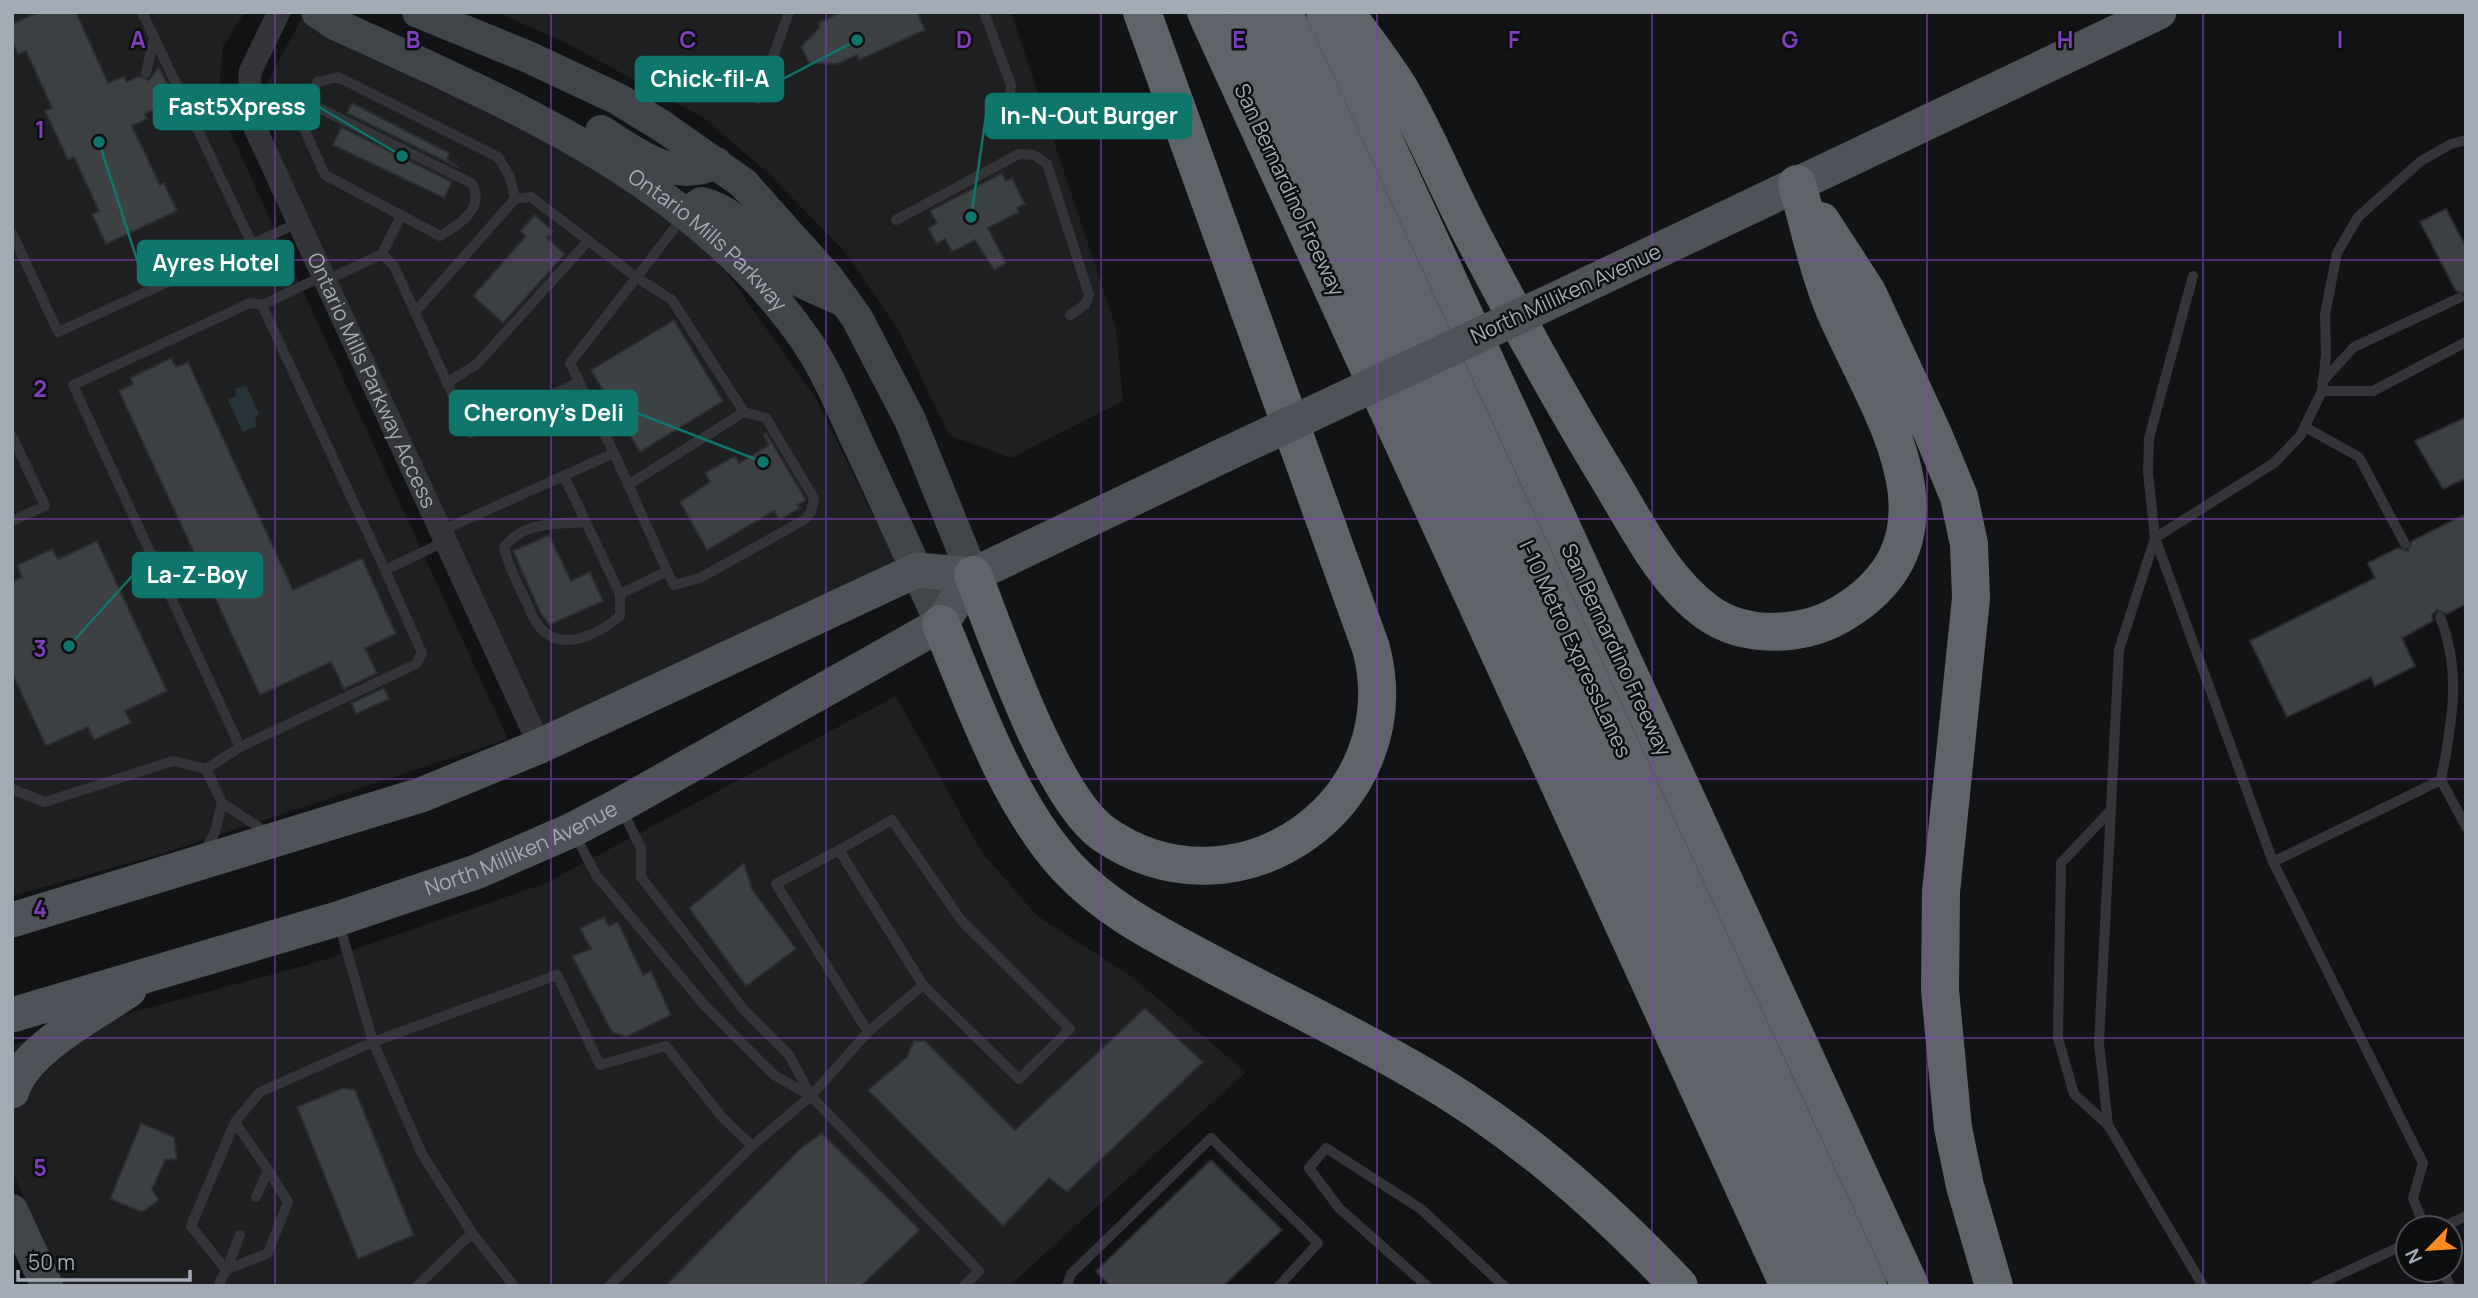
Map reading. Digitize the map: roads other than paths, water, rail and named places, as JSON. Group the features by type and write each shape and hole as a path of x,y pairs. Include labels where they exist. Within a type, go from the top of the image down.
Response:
{"highway":[{"path":"973,575 1014,679 1070,796 1090,821 1124,845 1170,862 1195,865 1237,863 1256,858 1281,847 1321,820 1357,774 1377,715 1378,688 1371,648 1142,12"},
{"name":"San Bernardino Freeway","path":"1206,12 1789,1286"},
{"name":"I-10 Metro ExpressLanes","path":"1247,12 1830,1286"},
{"name":"I-10 Metro ExpressLanes","path":"1283,12 1868,1286"},
{"name":"San Bernardino Freeway","path":"1325,12 1910,1286"},
{"path":"1345,12 1399,88 1475,241 1580,431 1666,570 1706,611 1732,625 1752,629 1807,628 1843,613 1866,597 1894,561 1904,538 1909,514 1907,477 1833,306 1797,184"},
{"path":"1797,184 1867,292 1945,461 1959,496 1969,544 1971,598 1941,892 1940,990 1953,1128 1965,1186 1994,1286"},
{"path":"941,624 974,704 1029,817 1083,883 1131,920 1412,1069 1469,1103 1560,1171 1598,1204 1679,1286"}],"main road":[{"name":"Ontario Mills Parkway","path":"317,12 335,24 567,133 685,214 767,291 809,345 941,624"},
{"path":"12,920 421,795 540,746 917,570 973,575 910,420 846,303 828,278 743,183 618,99 526,56 418,12"},
{"name":"North Milliken Avenue","path":"12,1014 337,919 476,872 572,830 941,624 973,575 2159,12"},
{"path":"503,101 532,98 560,107 654,163 684,172 700,171 716,163"},
{"path":"685,214 701,203 718,206 736,219 789,275 846,303"},
{"path":"12,896 71,880 110,891"},
{"path":"12,1091 30,1062 45,1046 155,973"},
{"path":"12,1210 47,1286"}],"street":[{"name":"Ontario Mills Parkway Access","path":"279,12 250,72 249,115 540,746"}],"lane":[{"path":"142,12 252,244"},
{"path":"758,99 789,12"},
{"path":"984,12 1011,85 1008,106 990,117"},
{"path":"146,73 154,38"},
{"path":"309,103 471,183 478,193 477,202 460,225 440,236 325,175 301,121 317,82 338,77 498,157 510,177 515,199"},
{"path":"162,106 193,120"},
{"path":"2322,387 2325,316 2337,253 2358,217 2421,161 2451,144 2466,140"},
{"path":"896,220 1019,154 1034,155 1047,164 1088,295 1085,305 1070,315"},
{"path":"415,312 515,199 531,197 636,277 672,300 744,412 766,418 814,498 811,512 804,520 700,578 674,585 570,363 636,277 685,214"},
{"path":"240,747 73,384 250,303 262,305 382,254 401,216"},
{"path":"12,233 58,332 298,223"},
{"path":"446,383 477,364 589,241"},
{"path":"382,254 394,266 470,433 579,382"},
{"path":"2193,276 2148,438 2148,473 2155,538 2273,862 2423,1163 2413,1198 2419,1214"},
{"path":"2108,1125 2099,1043 2119,650 2155,538 2274,463 2300,436 2322,387 2354,348 2459,298"},
{"path":"12,789 45,802 173,761 206,769 240,747 416,664 422,653 262,305"},
{"path":"2322,387 2373,391 2466,342"},
{"path":"628,485 744,412"},
{"path":"2305,427 2359,457 2405,544"},
{"path":"12,436 45,506 12,521"},
{"path":"385,570 443,536 614,453"},
{"path":"564,476 586,522 620,594 620,616 607,627 573,641 550,637 538,626 507,562 504,547 517,531 586,522"},
{"path":"620,594 667,570"},
{"path":"2440,617 2451,644 2455,712 2441,780 2466,827"},
{"path":"206,769 222,803 275,838"},
{"path":"2273,862 2441,780"},
{"path":"199,863 215,832 222,803"},
{"path":"620,805 641,848 641,877 744,1010 789,1055 811,1096 979,1271 964,1286"},
{"path":"2111,810 2060,863 2058,1038 2074,1094 2108,1125 2203,1286"},
{"path":"839,850 923,985 1019,1079 1070,1029 961,920 892,820 776,884 868,1032"},
{"path":"572,830 596,875 705,1006 774,1075 811,1096"},
{"path":"337,919 373,1042 422,1154 472,1233 514,1286"},
{"path":"226,1270 191,1226 235,1122 260,1092 373,1042 557,975 600,1065 666,1046 722,1117 752,1146"},
{"path":"609,1286 752,1146 811,1096 868,1032 923,985"},
{"path":"226,1270 268,1253 288,1202 235,1122"},
{"path":"1067,1286 1071,1274 1211,1138 1318,1243 1279,1286"},
{"path":"1427,1286 1339,1208 1309,1168 1326,1149 1422,1209 1504,1286"},
{"path":"257,1197 268,1170"},
{"path":"417,1286 472,1233"},
{"path":"218,1286 240,1235"},
{"path":"2315,1286 2394,1249"}],"place":[{"name":"Chick-fil-A","path":"857,40"},
{"name":"Ayres Hotel","path":"99,142"},
{"name":"Fast5Xpress","path":"402,156"},
{"name":"In-N-Out Burger","path":"971,217"},
{"name":"Cherony's Deli","path":"763,462"},
{"name":"La-Z-Boy","path":"69,646"}]}
